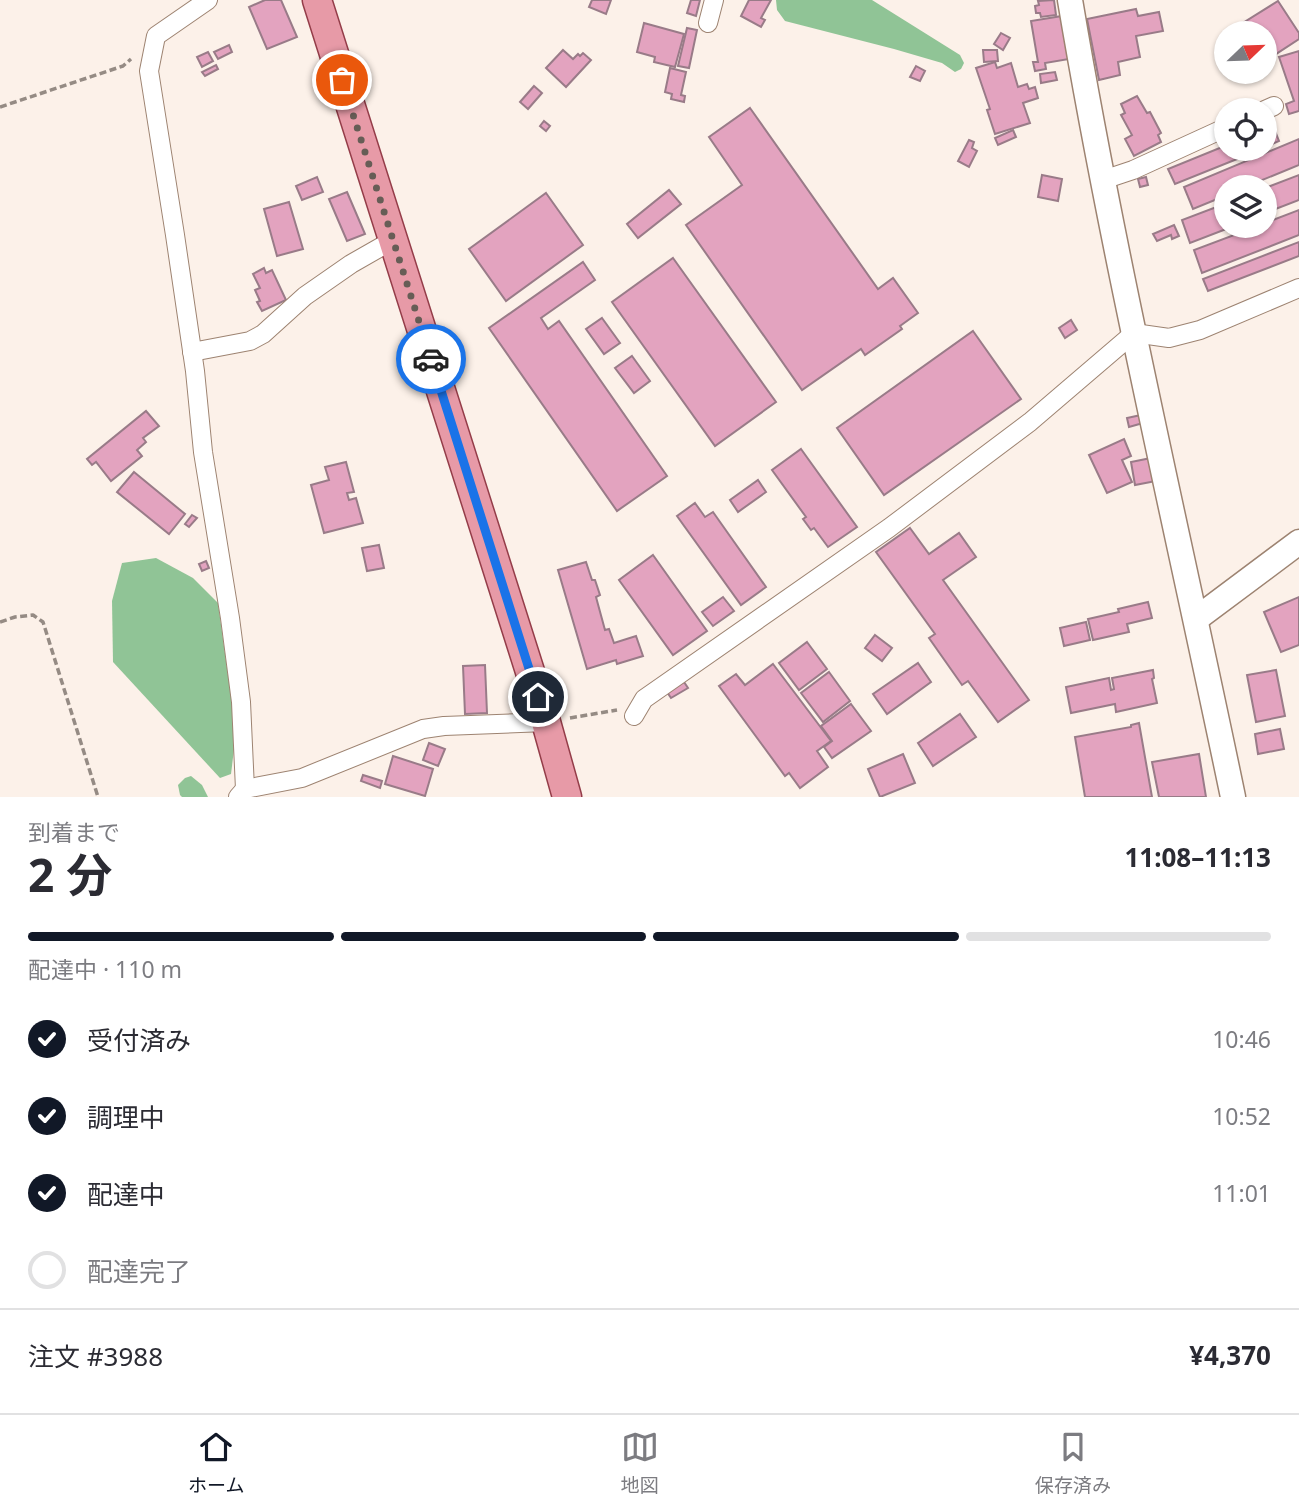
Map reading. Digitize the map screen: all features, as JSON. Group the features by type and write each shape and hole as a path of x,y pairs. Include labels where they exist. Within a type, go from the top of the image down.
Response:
{"main road":[{"path":"317,0 546,722 567,797"}],"street":[{"path":"208,0 156,36 149,71 241,702 242,793 303,778 423,729 546,722"},
{"path":"708,23 714,0"},
{"path":"1070,0 1134,333 1233,797"},
{"path":"1103,180 1133,170 1214,133"},
{"path":"192,352 250,341 263,334 305,296 351,264 393,240"},
{"path":"637,711 644,699 678,673 889,527 1030,422 1134,333 1169,338 1200,330 1299,288"},
{"path":"1196,619 1299,542"}],"path":[{"path":"0,107 123,66 156,36"},
{"path":"0,622 33,615 43,622 98,797"},
{"path":"546,722 637,711"}],"green space":[{"path":"776,0 872,0 960,55 964,63 961,69 955,72 942,63 785,21 777,10"},
{"path":"156,558 193,578 218,603 236,733 231,774 220,778 113,662 112,601 122,563"},
{"path":"191,776 202,785 208,797 180,795 178,785"}],"building":[{"path":"265,0 281,0 297,37 267,49 249,7"},
{"path":"592,0 611,0 606,14 589,7"},
{"path":"691,0 700,0 696,16 687,13"},
{"path":"749,0 771,0 761,18 765,20 761,27 741,16"},
{"path":"1054,0 1056,15 1041,17 1040,13 1036,13 1035,6 1039,5 1038,1"},
{"path":"1278,1 1299,33 1299,39 1278,53 1278,21 1246,21"},
{"path":"1136,9 1138,16 1159,12 1163,31 1136,36 1140,57 1118,62 1120,75 1099,80 1087,19"},
{"path":"1062,16 1069,59 1045,63 1046,69 1035,71 1033,62 1038,62 1031,21"},
{"path":"644,23 684,34 675,67 654,62 655,57 637,52"},
{"path":"687,28 697,30 689,68 678,66"},
{"path":"1001,33 1010,38 1003,50 994,44"},
{"path":"229,45 232,52 218,59 214,52"},
{"path":"563,50 573,59 583,53 591,60 566,87 546,68"},
{"path":"983,50 997,50 998,61 984,62"},
{"path":"1299,51 1299,111 1289,114 1286,104 1294,101 1279,57"},
{"path":"208,52 213,61 202,67 197,57"},
{"path":"995,62 997,68 1011,63 1018,87 1027,84 1029,89 1035,87 1038,98 1023,103 1030,123 995,134 987,110 990,109 976,68"},
{"path":"216,65 218,69 205,76 202,72"},
{"path":"916,66 925,71 920,81 910,77"},
{"path":"670,68 686,72 681,95 685,96 684,102 671,99 672,94 665,92"},
{"path":"1055,72 1057,80 1041,83 1040,74"},
{"path":"534,86 542,93 528,109 520,102"},
{"path":"1137,96 1147,113 1150,112 1161,133 1158,135 1161,142 1134,156 1125,139 1132,135 1121,115 1125,113 1121,104"},
{"path":"750,108 878,289 893,278 918,313 900,326 902,329 865,355 861,349 802,390 686,225 742,185 709,137"},
{"path":"544,121 550,126 546,131 540,126"},
{"path":"1013,130 1016,137 998,145 995,138"},
{"path":"1299,139 1299,165 1274,175 1214,175 1214,200 1193,209 1184,187 1246,161 1277,161 1277,148"},
{"path":"969,140 974,142 972,148 977,151 969,167 958,161"},
{"path":"1214,150 1214,161 1232,161 1175,184 1168,169"},
{"path":"1042,175 1062,179 1058,201 1038,197"},
{"path":"1299,175 1299,200 1277,208 1277,183"},
{"path":"317,177 323,192 302,200 296,186"},
{"path":"1146,177 1148,185 1140,187 1138,179"},
{"path":"669,190 681,204 638,238 627,224"},
{"path":"347,192 365,234 347,241 329,199"},
{"path":"546,193 583,245 506,301 469,249"},
{"path":"289,202 303,249 277,256 264,209"},
{"path":"1214,208 1214,234 1190,243 1182,220"},
{"path":"1299,210 1299,235 1202,273 1194,250 1226,238 1277,238 1277,218"},
{"path":"1174,225 1179,236 1172,239 1171,235 1157,241 1153,234"},
{"path":"1299,242 1299,256 1208,291 1203,279"},
{"path":"673,258 776,402 715,446 612,302"},
{"path":"583,262 595,280 541,318 548,329 559,321 667,476 617,511 489,328"},
{"path":"264,268 266,273 272,270 286,300 262,311 255,290 260,288 253,274"},
{"path":"602,318 620,343 604,354 586,329"},
{"path":"1071,320 1077,330 1065,338 1059,328"},
{"path":"973,331 1021,399 884,495 837,428"},
{"path":"632,356 650,381 634,393 615,368"},
{"path":"146,411 159,426 143,438 146,442 137,450 142,456 111,481 96,462 92,465 87,459"},
{"path":"1141,415 1143,423 1129,427 1127,418"},
{"path":"1124,439 1131,456 1122,460 1132,482 1107,493 1089,455"},
{"path":"801,449 857,527 828,547 814,528 811,530 803,519 806,517 772,470"},
{"path":"1151,458 1156,481 1135,485 1131,462"},
{"path":"346,462 354,492 347,493 349,500 356,498 363,523 324,533 311,485 329,480 325,467"},
{"path":"134,472 185,514 169,534 117,492"},
{"path":"758,480 766,492 738,512 730,500"},
{"path":"695,503 705,517 713,512 766,587 741,605 677,516"},
{"path":"192,515 197,518 189,527 185,524"},
{"path":"910,528 929,554 959,533 976,557 943,580 1029,700 998,722 968,681 962,685 929,638 935,634 876,552"},
{"path":"379,545 384,568 367,571 362,548"},
{"path":"653,555 707,631 673,655 619,580"},
{"path":"206,561 209,568 202,571 199,564"},
{"path":"586,562 600,595 596,597 605,630 609,629 614,643 636,636 643,656 617,664 616,660 587,669 558,570"},
{"path":"723,597 734,611 713,626 702,612"},
{"path":"1299,597 1299,645 1281,652 1264,612"},
{"path":"1148,602 1152,618 1127,624 1129,632 1093,640 1088,619"},
{"path":"1086,622 1090,640 1064,646 1060,628"},
{"path":"875,635 892,648 882,661 865,648"},
{"path":"807,642 827,669 799,690 779,663"},
{"path":"918,663 931,682 887,714 873,694"},
{"path":"773,664 831,741 817,751 828,767 800,788 789,773 785,776 719,686 736,674 745,685"},
{"path":"485,665 487,713 465,714 463,666"},
{"path":"1153,670 1157,703 1116,712 1115,704 1071,713 1066,687 1109,678 1111,690 1114,689 1112,678"},
{"path":"1276,670 1285,716 1256,722 1247,675"},
{"path":"829,672 850,701 823,722 801,693"},
{"path":"684,682 688,688 671,698 667,692"},
{"path":"851,704 871,731 832,758 824,747 832,741 821,726"},
{"path":"960,714 976,737 933,766 918,743"},
{"path":"1139,723 1152,797 1085,797 1075,737 1131,727"},
{"path":"1280,729 1284,749 1258,754 1255,734"},
{"path":"429,743 445,749 438,766 423,760"},
{"path":"903,754 915,783 880,797 868,769"},
{"path":"1199,754 1206,797 1159,797 1152,762"},
{"path":"393,756 433,769 425,796 385,784"},
{"path":"363,775 382,781 380,788 361,781"}],"way so far":[{"path":"342,80 431,359"}],"route":[{"path":"431,359 538,697"}]}
